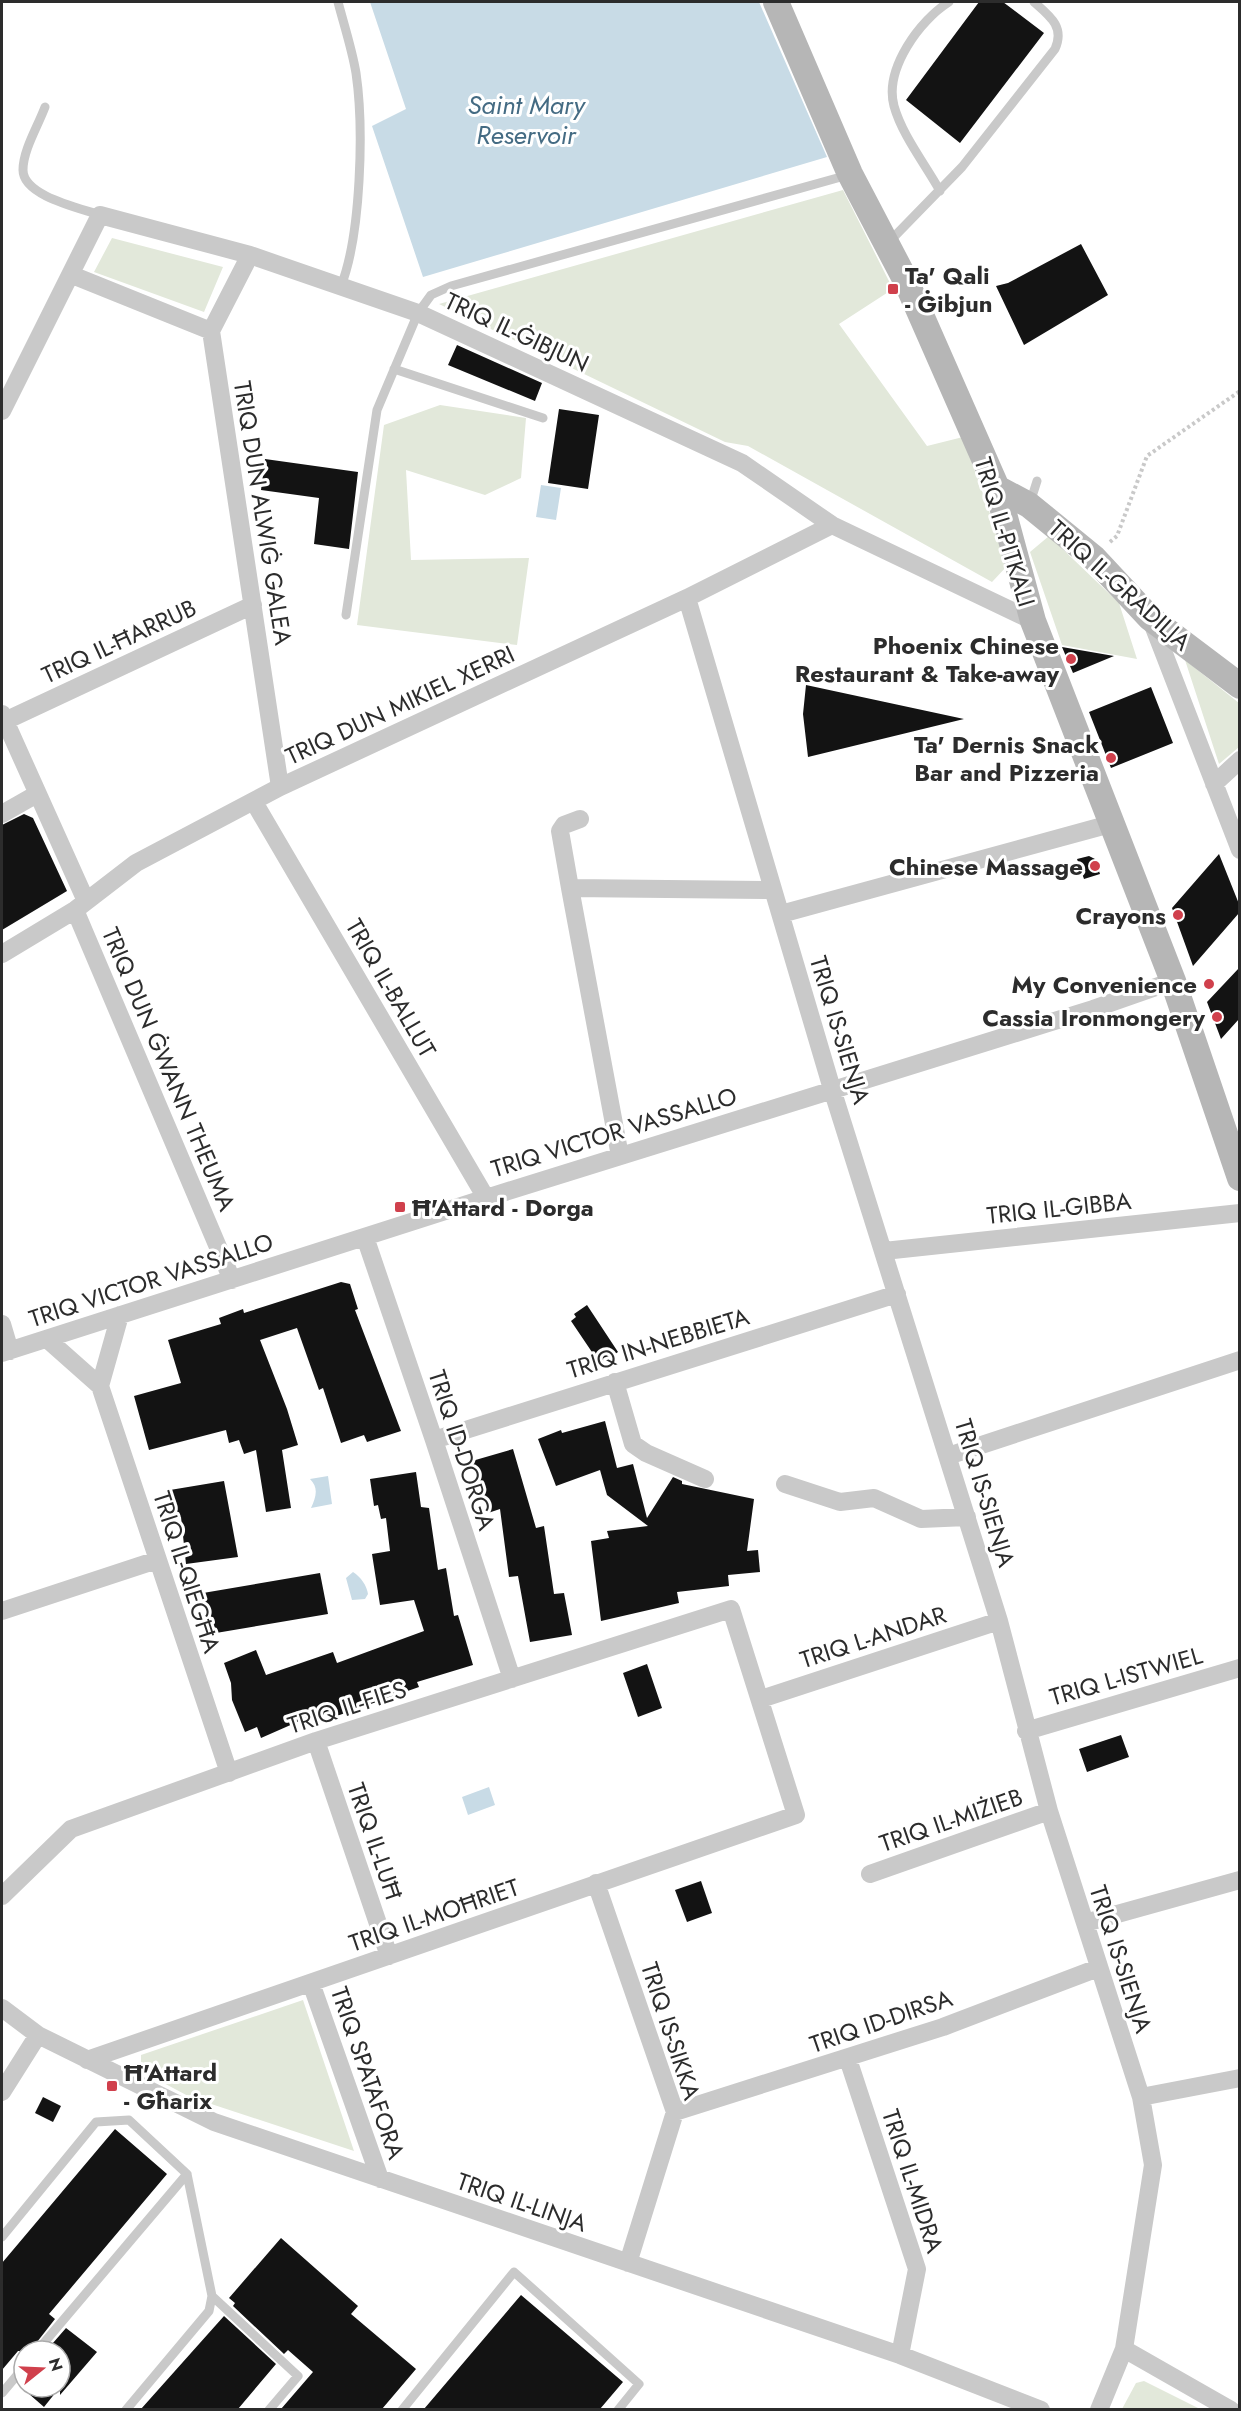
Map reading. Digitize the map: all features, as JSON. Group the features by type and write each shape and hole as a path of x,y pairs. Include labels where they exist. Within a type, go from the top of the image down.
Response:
{"street":[{"name":"TRIQ IL-PITKALI","path":"776,2 850,174 906,281 997,488 1033,621 1114,823 1173,981 1239,1178"},
{"name":"TRIQ IL-ĠIBJUN","path":"100,215 250,255 418,313 742,463 832,525 1033,621"},
{"path":"2,411 100,215"},
{"path":"72,275 210,331 250,255"},
{"name":"TRIQ DUN ALWIĠ GALEA","path":"210,331 280,788"},
{"name":"TRIQ IL-GRADILJA","path":"997,488 1033,493 1150,618 1239,686"},
{"name":"TRIQ DUN MIKIEL XERRI","path":"2,954 80,905 135,862 280,788 687,598 832,525"},
{"name":"TRIQ IS-SIENJA","path":"687,598 832,1089 999,1621 1026,1731 1049,1811 1141,2097 1153,2164 1124,2349 1099,2409"},
{"name":"TRIQ IL-ĦARRUB","path":"3,718 253,605"},
{"path":"1150,618 1239,850"},
{"name":"TRIQ DUN ĠWANN THEUMA","path":"3,718 37,794 232,1280"},
{"path":"1214,784 1239,760"},
{"path":"2,814 37,794"},
{"name":"TRIQ IL-BALLUT","path":"254,802 486,1198"},
{"path":"580,819 564,825 560,831 620,1156"},
{"path":"781,914 1114,823"},
{"path":"570,888 773,891"},
{"name":"TRIQ VICTOR VASSALLO","path":"6,1352 486,1198 1093,1009 1173,981"},
{"name":"TRIQ IL-GIBBA","path":"884,1251 1239,1213"},
{"name":"TRIQ ID-DORGA","path":"365,1237 435,1440 512,1679"},
{"name":"TRIQ IN-NEBBIETA","path":"435,1440 897,1294"},
{"path":"46,1339 100,1386 120,1316"},
{"path":"2,1324 6,1352"},
{"path":"948,1456 1239,1360"},
{"path":"615,1382 627,1430 633,1444 646,1453 705,1479"},
{"name":"TRIQ IL-QIEGĦA","path":"100,1386 229,1773"},
{"path":"785,1485 840,1502 874,1498 921,1519 967,1517"},
{"path":"2,1611 157,1560"},
{"name":"TRIQ IL-FIES","path":"2,1896 71,1829 316,1741 732,1609 761,1699"},
{"name":"TRIQ L-ANDAR","path":"761,1699 999,1621"},
{"name":"TRIQ L-ISTWIEL","path":"1026,1731 1239,1668"},
{"name":"TRIQ IL-MOĦRIET","path":"87,2060 796,1815 761,1699"},
{"name":"TRIQ IL-LUĦ","path":"316,1741 389,1956"},
{"name":"TRIQ IL-MIŻIEB","path":"870,1874 1049,1811"},
{"path":"1084,1923 1239,1880"},
{"name":"TRIQ IS-SIKKA","path":"596,1883 675,2112 628,2263"},
{"name":"TRIQ ID-DIRSA","path":"675,2112 943,2027 1098,1968"},
{"name":"TRIQ SPATAFORA","path":"312,1983 380,2179"},
{"name":"TRIQ IL-LINJA","path":"2,2008 38,2035 214,2122 900,2355 1032,2408"},
{"path":"2,2092 38,2035"},
{"name":"TRIQ IL-MIDRA","path":"848,2059 917,2269 900,2355"},
{"path":"1141,2097 1239,2078"},
{"path":"1124,2349 1231,2409"}],"lane":[{"path":"338,2 356,72 360,114 355,228 349,265 341,286"},
{"path":"940,190 898,116 893,84 907,47 919,27 949,2"},
{"path":"886,246 962,167 1055,49 1060,39 1059,29 1034,2"},
{"name":"TRIQ IL-ĠIBJUN","path":"45,107 23,170 26,182 34,191 100,215"},
{"path":"346,615 377,410 418,313 431,295 451,286 850,174"},
{"path":"394,369 543,418"},
{"path":"2,2237 96,2122 129,2120 187,2174 212,2296 209,2311 126,2409"},
{"path":"47,2339 187,2174"},
{"path":"402,2409 514,2272 639,2384 618,2409"},
{"path":"212,2296 298,2376 269,2409"},
{"path":"2,2393 12,2381"}],"path":[{"path":"1094,558 1116,536 1147,456 1239,391"}],"shaded area":[{"path":"843,190 893,289 839,324 927,446 963,437 1008,565 992,582 748,446 725,442 439,304"},
{"path":"112,238 223,267 204,312 94,272"},
{"path":"440,405 526,418 521,478 485,495 406,470 411,560 529,558 517,645 357,625 384,425"},
{"path":"1049,536 1119,603 1137,659 1062,645 1030,552"},
{"path":"1185,660 1239,703 1239,747 1219,764"},
{"path":"303,2000 354,2151 190,2097 141,2071 141,2055"},
{"path":"1144,2381 1200,2409 1122,2409 1136,2383"}],"water":[{"name":"Saint Mary Reservoir","path":"370,2 759,2 827,157 423,277 372,126 406,109"},
{"path":"541,485 561,488 556,520 536,517"},
{"path":"328,1476 332,1504 311,1508 316,1493 315,1486 310,1479"},
{"path":"353,1572 366,1588 368,1594 365,1599 352,1600 346,1578"},
{"path":"489,1787 495,1805 468,1815 462,1797"}],"building":[{"path":"979,2 1003,2 1044,33 960,143 906,100"},
{"path":"1081,244 1108,295 1024,345 996,286 1008,283"},
{"path":"457,345 542,383 535,401 448,365"},
{"path":"559,409 599,415 588,489 548,483"},
{"path":"265,459 358,472 349,549 314,544 319,498 261,490"},
{"path":"1062,647 1114,656 1073,673"},
{"path":"806,685 964,719 808,757 803,714"},
{"path":"1151,687 1173,743 1111,768 1089,712"},
{"path":"24,814 33,818 67,891 2,930 2,825"},
{"path":"1219,854 1239,904 1239,913 1193,966 1172,908"},
{"path":"1089,856 1095,859 1100,874 1084,879 1077,859"},
{"path":"1239,968 1239,1019 1221,1039 1207,1002"},
{"path":"341,1282 350,1284 358,1309 355,1310 401,1431 367,1442 364,1435 341,1443 323,1388 319,1390 297,1328 260,1340 287,1409 298,1445 282,1450 291,1508 266,1512 256,1450 244,1454 239,1440 229,1443 226,1430 149,1450 134,1396 181,1383 168,1340 221,1324 219,1318 243,1309 244,1313"},
{"path":"587,1305 618,1352 600,1364 571,1321 576,1317 574,1314"},
{"path":"605,1421 617,1468 633,1464 647,1518 673,1477 682,1481 682,1484 754,1499 747,1551 758,1550 760,1572 728,1575 729,1586 677,1592 679,1603 601,1621 591,1541 609,1538 607,1531 648,1526 607,1495 600,1470 556,1486 538,1439 561,1430 562,1433"},
{"path":"513,1449 536,1528 544,1526 554,1594 564,1593 572,1635 530,1642 518,1576 509,1577 500,1509 488,1513 472,1461"},
{"path":"416,1472 421,1507 429,1508 438,1570 446,1568 454,1616 458,1615 473,1665 417,1682 419,1687 314,1724 311,1716 261,1738 257,1727 245,1732 232,1700 231,1683 224,1663 256,1650 266,1675 333,1652 337,1663 424,1631 414,1600 380,1605 372,1554 390,1551 386,1518 381,1519 378,1505 374,1506 370,1479"},
{"path":"224,1481 238,1557 186,1564 181,1517 174,1518 170,1490"},
{"path":"320,1573 328,1614 210,1634 203,1593"},
{"path":"647,1664 662,1708 638,1717 623,1673"},
{"path":"1121,1735 1129,1757 1087,1772 1079,1749"},
{"path":"701,1881 712,1913 687,1922 675,1890"},
{"path":"43,2097 61,2106 53,2122 35,2113"},
{"path":"115,2129 167,2174 49,2314 55,2319 39,2339 12,2339 12,2358 2,2370 2,2263"},
{"path":"281,2238 358,2306 351,2314 416,2369 382,2409 281,2409 313,2372 288,2350 284,2354 233,2306 235,2303 229,2298"},
{"path":"521,2295 623,2382 600,2409 424,2409"},
{"path":"224,2316 276,2364 238,2409 141,2409"},
{"path":"66,2328 97,2352 72,2381 72,2339 56,2339"},
{"path":"35,2399 50,2399 44,2407"}],"place":[{"name":"Ta' Qali - Ġibjun","path":"893,289"},
{"name":"Phoenix Chinese Restaurant & Take-away","path":"1071,659"},
{"name":"Ta' Dernis Snack Bar and Pizzeria","path":"1111,758"},
{"name":"Chinese Massage","path":"1095,866"},
{"name":"Crayons","path":"1178,915"},
{"name":"My Convenience","path":"1209,984"},
{"name":"Cassia Ironmongery","path":"1217,1017"},
{"name":"Ħ'Attard - Dorga","path":"400,1207"},
{"name":"Ħ'Attard - Għarix","path":"112,2086"}]}
